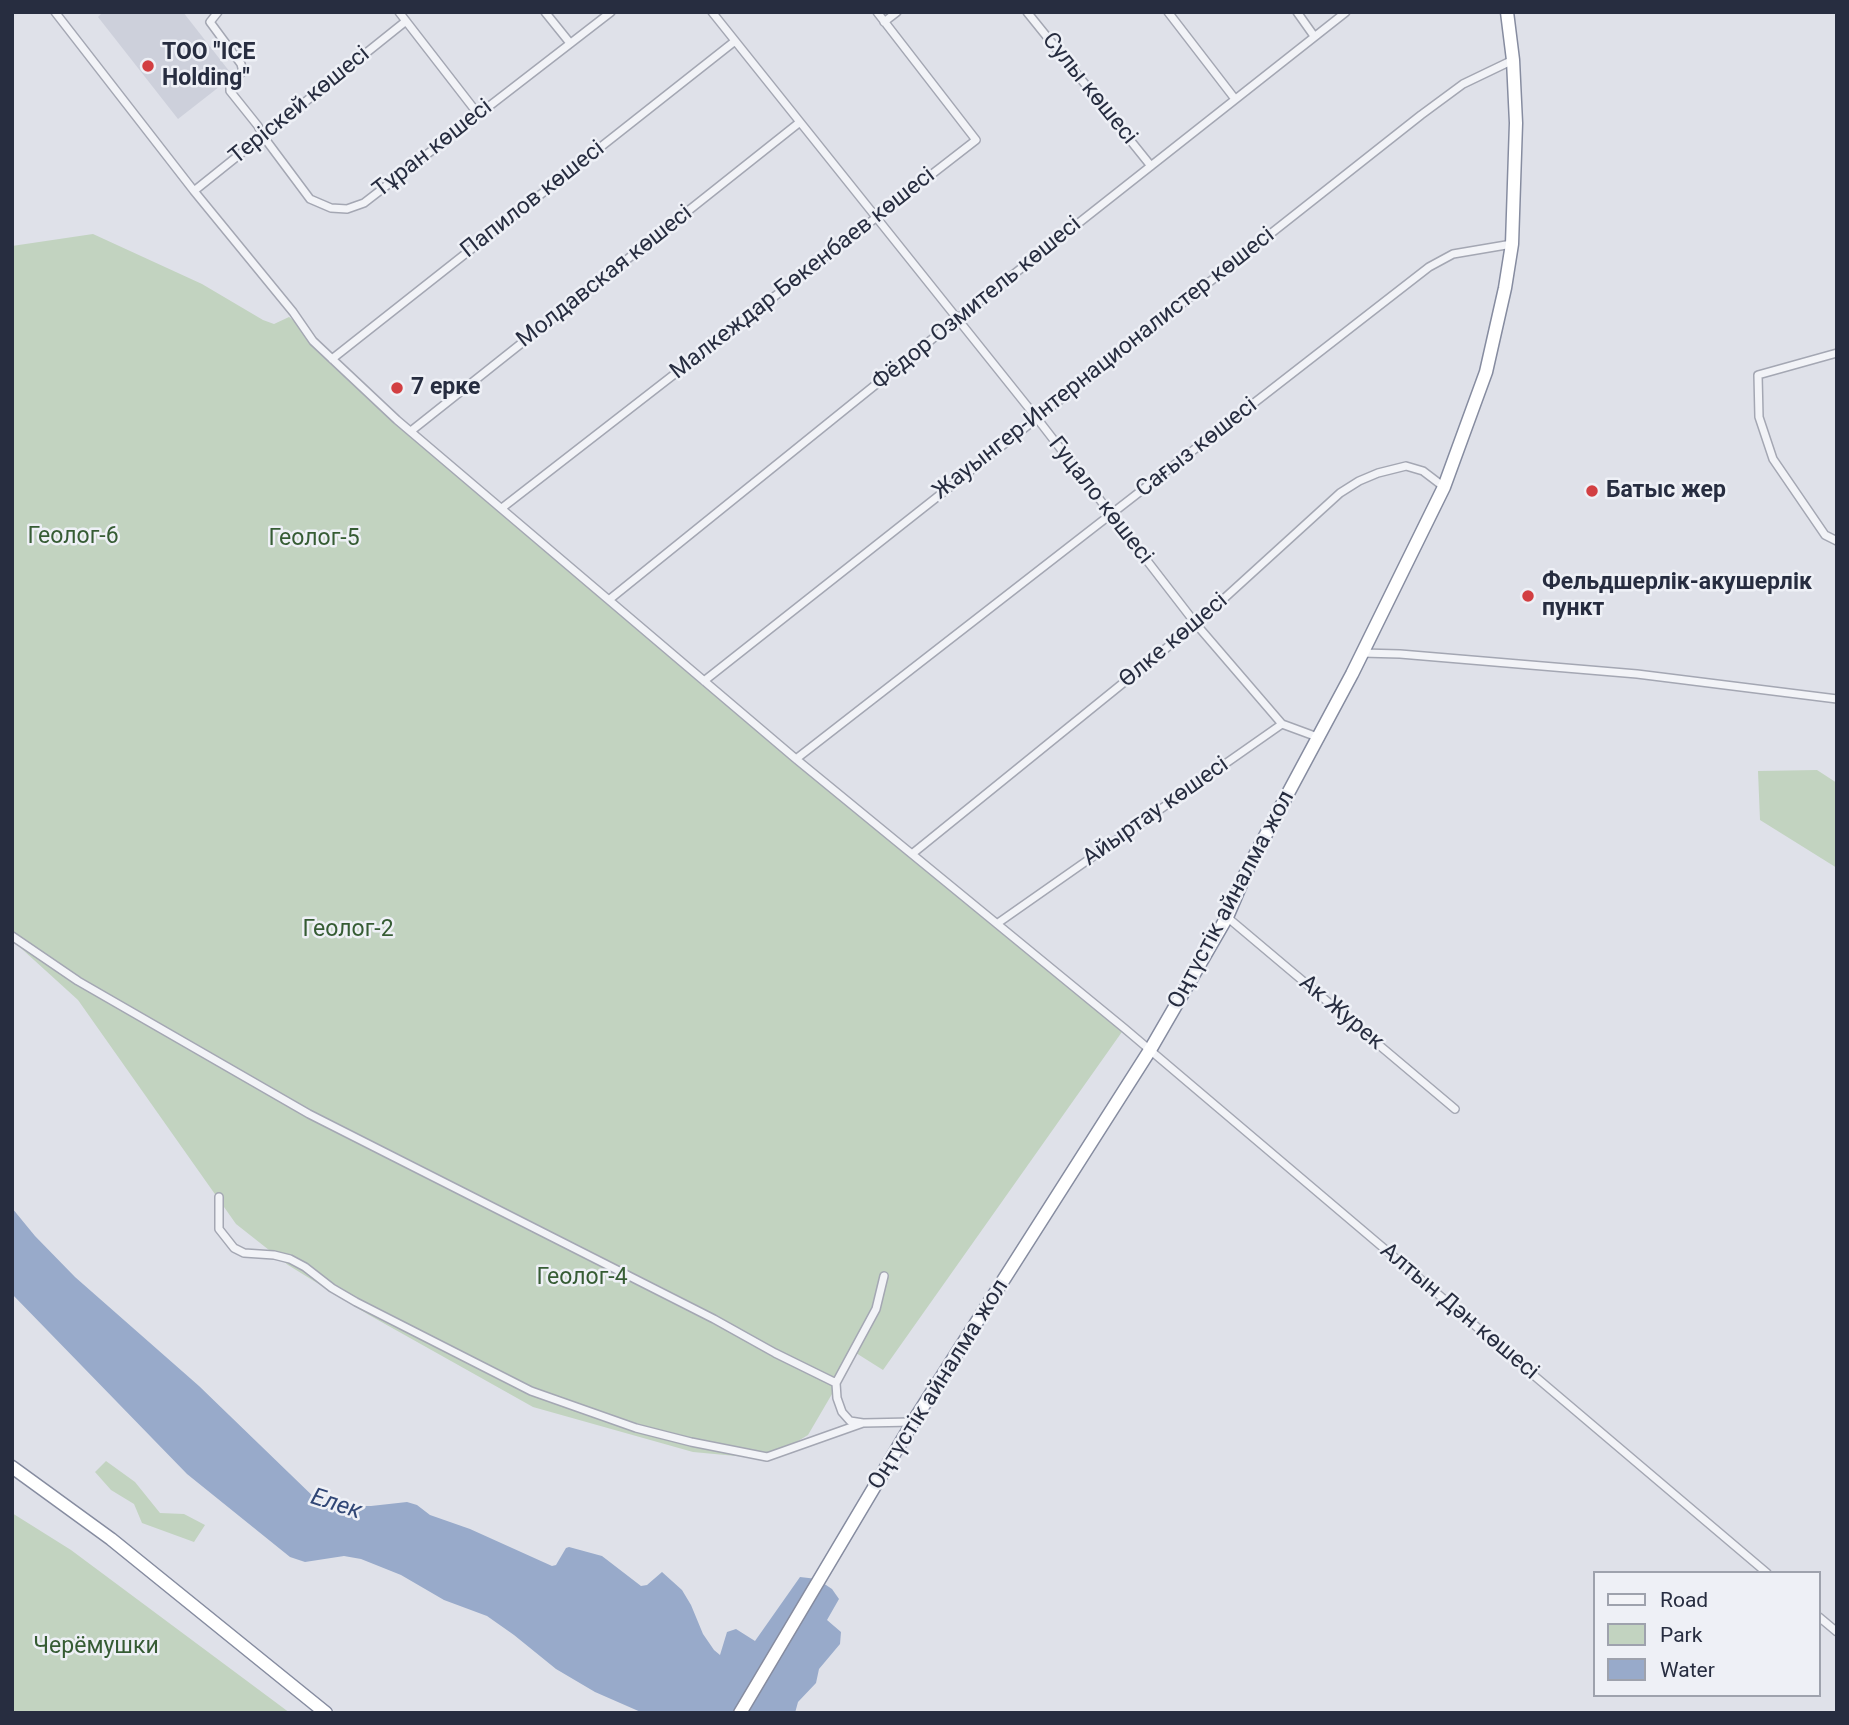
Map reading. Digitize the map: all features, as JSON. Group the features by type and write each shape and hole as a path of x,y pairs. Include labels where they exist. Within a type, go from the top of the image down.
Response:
{"highway":[{"name":"Оңтүстік айналма жол","path":"740,1713 914,1422 1150,1050 1227,917 1248,868 1320,738 1444,487 1486,372 1512,244 1516,123 1513,60 1507,12"},
{"path":"12,1467 111,1539 326,1713"}],"street":[{"name":"Алтын Дән көшесі","path":"55,12 194,191 293,312 313,341 332,359 411,431 796,760 1150,1050 1765,1571"},
{"path":"399,12 478,114"},
{"path":"545,12 569,44"},
{"name":"Тұран көшесі","path":"263,136 310,199 331,208 347,209 364,203 611,12"},
{"name":"Гуцало көшесі","path":"712,12 1036,417 1196,624 1282,724"},
{"name":"Малкеждар Бөкенбаев көшесі","path":"502,508 976,140 877,12"},
{"path":"884,22 897,12"},
{"name":"Сулы көшесі","path":"1027,12 1151,166"},
{"path":"1168,12 1235,99"},
{"path":"1297,12 1314,36"},
{"name":"Фёдор Озмитель көшесі","path":"610,599 957,319 1346,12"},
{"path":"215,15 210,22 241,64 242,72 230,84 230,91 263,136"},
{"name":"Теріскей көшесі","path":"194,191 406,21"},
{"name":"Папилов көшесі","path":"332,359 734,41"},
{"name":"Жауынгер-Интернационалистер көшесі","path":"704,681 1036,417 1463,84 1513,60"},
{"name":"Молдавская көшесі","path":"411,431 800,122"},
{"name":"Сағыз көшесі","path":"796,760 1429,267 1453,254 1512,244"},
{"path":"1837,353 1758,375 1758,385 1759,417 1773,459 1825,535 1837,541"},
{"name":"Өлке көшесі","path":"912,853 1196,624 1340,493 1359,481 1406,466 1423,471 1444,487"},
{"path":"1362,653 1637,674 1837,699"},
{"path":"1282,724 1320,738"},
{"name":"Айыртау көшесі","path":"998,923 1282,724"},
{"name":"Ак Журек","path":"1227,917 1455,1108"},
{"path":"12,936 78,981 309,1114 836,1383"},
{"path":"219,1197 219,1229 233,1248 244,1253 290,1259 356,1302 546,1398 680,1439 767,1457 863,1423"},
{"path":"884,1276 876,1309 836,1383 837,1398 842,1412 850,1420 863,1423 914,1422"},
{"path":"1821,1619 1837,1632"}],"shaded area":[{"name":"ТОО \"ICE Holding\"","path":"103,12 183,12 233,76 178,119 98,17"}],"green space":[{"path":"93,234 202,284 263,320 274,324 289,317 296,322 323,356 1124,1029 883,1370 856,1353 808,1435 768,1459 693,1452 533,1407 369,1315 288,1265 236,1224 78,1000 12,940 12,246"},
{"path":"1817,770 1837,783 1837,868 1760,820 1758,771"},
{"path":"106,1461 135,1482 160,1513 184,1514 205,1525 194,1542 142,1523 134,1504 111,1490 95,1472"},
{"name":"Черёмушки","path":"12,1513 71,1550 290,1713 12,1713"}],"water":[{"path":"12,1208 75,1277 199,1386 320,1503 371,1506 407,1502 417,1505 430,1515 470,1529 552,1566 556,1565 569,1547 602,1556 641,1586 647,1585 662,1572 682,1590 703,1634 720,1655 727,1632 736,1629 755,1641 800,1577 817,1579 832,1589 839,1599 827,1620 841,1632 840,1644 819,1669 816,1683 798,1702 795,1713 643,1713 595,1692 556,1669 487,1616 444,1600 401,1575 361,1559 344,1556 305,1562 290,1557 187,1474 12,1294"}],"place":[{"name":"ТОО \"ICE Holding\"","path":"148,66"},
{"name":"7 ерке","path":"397,388"},
{"name":"Батыс жер","path":"1592,491"},
{"name":"Фельдшерлік-акушерлік пункт","path":"1528,596"}],"park label":[{"name":"Геолог-6","path":"73,537"},
{"name":"Геолог-5","path":"314,539"},
{"name":"Геолог-2","path":"348,930"},
{"name":"Геолог-4","path":"582,1278"}],"water label":[{"name":"Елек","path":"336,1505"}]}
